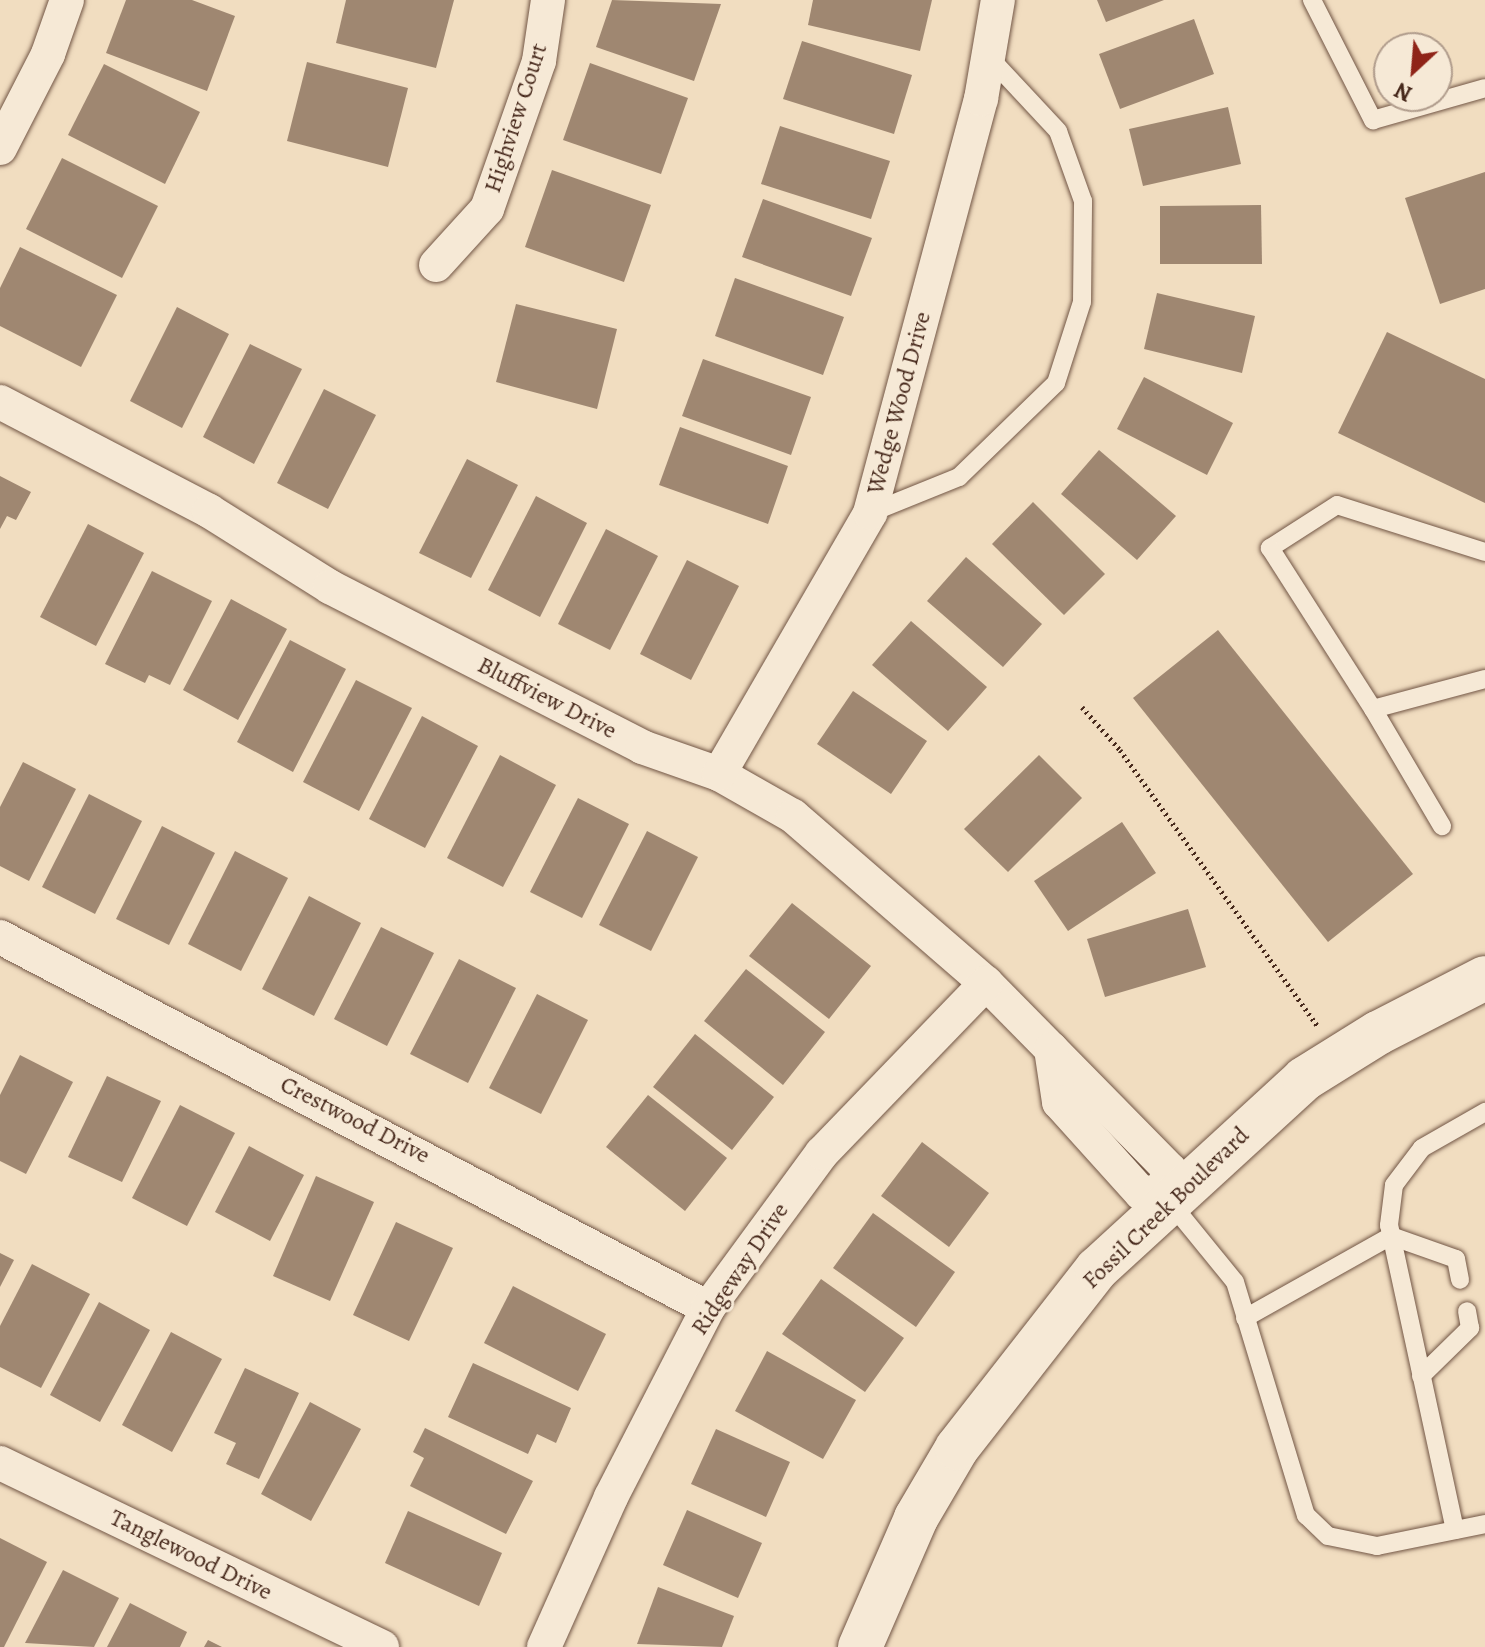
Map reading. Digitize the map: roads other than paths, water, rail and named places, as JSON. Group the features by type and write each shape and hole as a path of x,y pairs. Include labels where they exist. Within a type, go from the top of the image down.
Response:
{"main road":[{"name":"Fossil Creek Boulevard","path":"860,1647 916,1518 957,1448 1097,1269 1165,1197 1304,1079 1485,978"}],"street":[{"path":"0,148 48,54 67,0"},
{"name":"Highview Court","path":"436,265 487,209 539,61 548,0"},
{"name":"Wedge Wood Drive","path":"719,774 870,513 988,56 998,0"},
{"name":"Bluffview Drive","path":"0,402 209,511 330,587 642,747 719,774 793,816 986,983 1170,1170 1165,1197"},
{"name":"Crestwood Drive","path":"0,937 708,1308"},
{"name":"Ridgeway Drive","path":"544,1647 611,1497 708,1308 822,1153 986,983"},
{"name":"Tanglewood Drive","path":"0,1463 382,1647"}],"lane":[{"path":"1312,0 1373,120 1485,88"},
{"path":"870,513 959,477 1056,383 1082,302 1083,201 1058,131 988,56"},
{"path":"1442,826 1373,709 1270,548 1337,505 1485,552"},
{"path":"1373,709 1485,679"},
{"path":"1455,1530 1391,1236 1394,1185 1422,1148 1485,1112"},
{"path":"1165,1197 1235,1282 1306,1515 1328,1536 1350,1544 1377,1546 1485,1524"},
{"path":"1245,1318 1391,1236 1456,1259 1460,1280"},
{"path":"1421,1376 1470,1328 1467,1311"}]}
